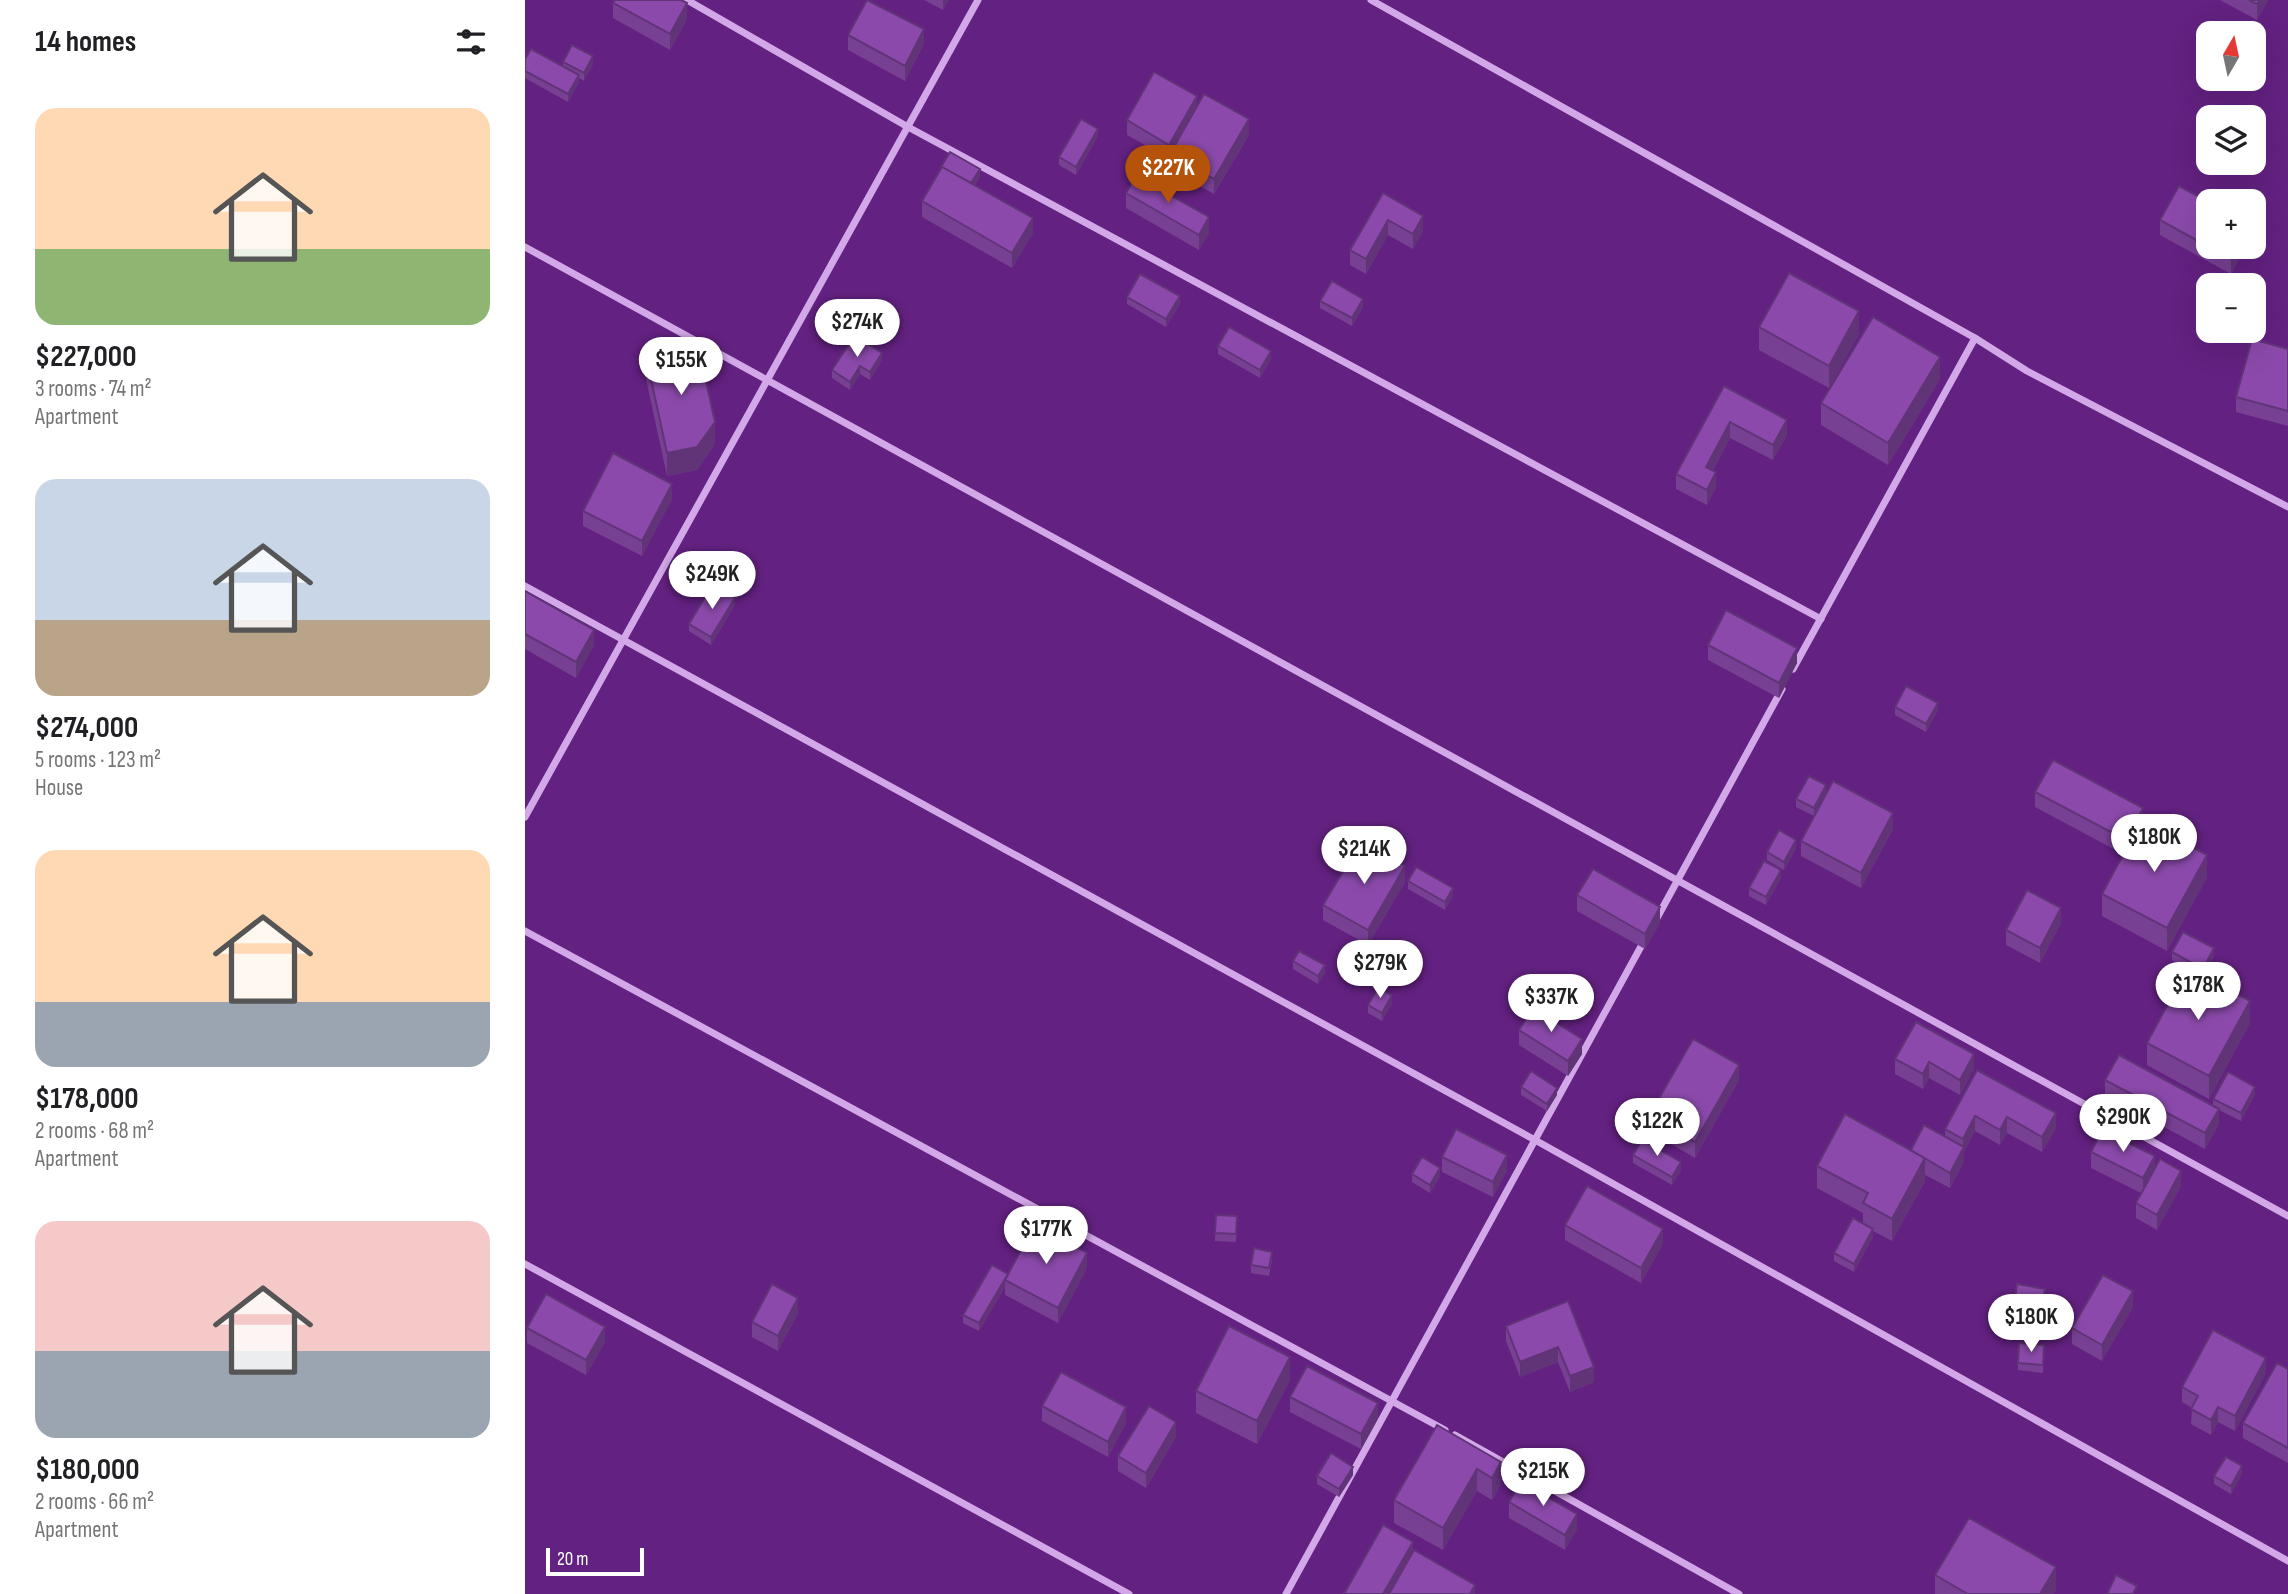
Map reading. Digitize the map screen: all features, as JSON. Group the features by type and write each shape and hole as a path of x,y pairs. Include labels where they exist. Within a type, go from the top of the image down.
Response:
{"street":[{"path":"687,0 908,127 1821,619"},
{"path":"525,817 978,0"},
{"path":"1371,0 1975,338 2027,371 2288,507"},
{"path":"525,247 2288,1216"},
{"path":"1652,927 1975,338"},
{"path":"525,586 1535,1140 2288,1561"},
{"path":"525,932 1393,1401 1738,1594"},
{"path":"1286,1594 1646,939"},
{"path":"525,1264 1129,1594"}],"building":[{"path":"615,0 681,0 687,3 670,34 613,3"},
{"path":"867,0 924,29 905,66 848,35"},
{"path":"572,45 593,56 584,73 563,62"},
{"path":"531,49 579,75 568,94 525,71 525,59"},
{"path":"1154,72 1197,96 1169,145 1127,120"},
{"path":"1204,94 1249,119 1214,179 1170,154"},
{"path":"1081,119 1098,129 1076,167 1059,157"},
{"path":"950,152 980,169 971,183 941,167"},
{"path":"942,167 1033,218 1012,253 922,201"},
{"path":"1136,176 1209,217 1199,235 1126,193"},
{"path":"2179,186 2196,195 2196,240 2160,220"},
{"path":"1383,193 1423,216 1413,234 1388,220 1366,259 1350,250"},
{"path":"1789,273 1859,311 1829,366 1759,327"},
{"path":"1140,274 1180,296 1166,319 1127,297"},
{"path":"1332,281 1363,299 1352,318 1320,301"},
{"path":"1873,317 1940,357 1888,443 1821,403"},
{"path":"1229,327 1271,351 1260,370 1218,346"},
{"path":"855,335 882,353 870,372 860,366 850,382 832,370"},
{"path":"2251,343 2266,343 2288,349 2288,411 2236,397"},
{"path":"698,345 715,422 697,447 667,453 646,356"},
{"path":"1724,386 1787,420 1773,445 1730,422 1706,467 1716,472 1707,490 1676,474"},
{"path":"613,453 672,484 642,541 583,511"},
{"path":"713,584 735,598 711,637 689,624"},
{"path":"525,591 594,630 576,662 525,634"},
{"path":"1726,610 1797,648 1779,683 1708,645"},
{"path":"1906,686 1938,703 1926,724 1895,707"},
{"path":"2053,760 2143,808 2126,840 2035,792"},
{"path":"1809,776 1826,785 1814,808 1796,799"},
{"path":"1833,781 1893,813 1861,873 1801,841"},
{"path":"2142,820 2207,855 2167,928 2102,894"},
{"path":"1779,830 1796,840 1784,862 1767,852"},
{"path":"1361,841 1405,866 1368,930 1323,905"},
{"path":"1764,861 1781,870 1766,897 1749,888"},
{"path":"1416,867 1453,888 1445,902 1408,881"},
{"path":"1593,869 1660,907 1645,934 1577,895"},
{"path":"2027,890 2061,908 2040,948 2006,930"},
{"path":"2183,932 2214,948 2203,969 2172,952"},
{"path":"1299,951 1325,965 1318,976 1293,961"},
{"path":"2188,967 2250,1001 2209,1076 2147,1043"},
{"path":"1378,988 1392,995 1382,1013 1368,1005"},
{"path":"1533,1008 1582,1039 1568,1061 1519,1030"},
{"path":"1916,1022 1974,1054 1960,1080 1929,1062 1923,1074 1895,1059"},
{"path":"1693,1039 1739,1065 1695,1142 1649,1116"},
{"path":"2119,1055 2219,1109 2205,1133 2105,1080"},
{"path":"1977,1070 2056,1113 2042,1137 2007,1117 2000,1130 1975,1116 1963,1139 1945,1129"},
{"path":"1531,1071 1557,1088 1547,1104 1521,1087"},
{"path":"2228,1072 2255,1087 2241,1113 2213,1099"},
{"path":"1845,1114 1925,1158 1892,1219 1863,1203 1868,1193 1817,1166"},
{"path":"1924,1125 1964,1147 1950,1173 1911,1150"},
{"path":"1456,1129 1507,1155 1493,1182 1442,1157"},
{"path":"2102,1130 2155,1156 2143,1178 2091,1152"},
{"path":"1642,1140 1681,1162 1672,1177 1633,1155"},
{"path":"1422,1157 1440,1168 1430,1185 1412,1174"},
{"path":"2160,1159 2181,1171 2157,1215 2136,1203"},
{"path":"1587,1186 1663,1229 1641,1268 1565,1225"},
{"path":"1216,1215 1237,1216 1236,1234 1215,1233"},
{"path":"1853,1218 1873,1229 1854,1264 1834,1253"},
{"path":"1035,1224 1087,1253 1058,1308 1005,1280"},
{"path":"1254,1248 1272,1252 1269,1268 1251,1265"},
{"path":"992,1265 1008,1274 979,1323 963,1315"},
{"path":"2103,1275 2133,1291 2102,1345 2072,1328"},
{"path":"772,1284 798,1298 778,1336 752,1322"},
{"path":"2017,1284 2045,1289 2042,1303 2015,1298"},
{"path":"546,1294 605,1327 586,1360 527,1328"},
{"path":"1568,1301 1594,1367 1570,1376 1558,1347 1520,1362 1506,1326"},
{"path":"1229,1326 1290,1357 1257,1421 1196,1391"},
{"path":"2213,1330 2266,1358 2235,1416 2218,1407 2211,1420 2191,1409 2198,1396 2182,1387"},
{"path":"2019,1343 2044,1345 2043,1365 2018,1363"},
{"path":"2277,1363 2288,1369 2288,1448 2243,1423"},
{"path":"1307,1366 1378,1403 1361,1434 1290,1397"},
{"path":"1061,1372 1126,1407 1108,1442 1042,1406"},
{"path":"1149,1406 1176,1422 1146,1473 1118,1456"},
{"path":"1437,1425 1501,1462 1492,1478 1477,1469 1443,1528 1394,1500"},
{"path":"1331,1453 1353,1467 1339,1489 1317,1476"},
{"path":"2226,1457 2242,1466 2231,1486 2214,1476"},
{"path":"1521,1482 1577,1514 1565,1535 1509,1502"},
{"path":"1969,1518 2056,1567 2040,1594 1968,1594 1935,1575"},
{"path":"1383,1525 1413,1542 1383,1594 1344,1594"},
{"path":"1414,1550 1475,1585 1470,1594 1389,1594"},
{"path":"2116,1575 2137,1586 2133,1594 2107,1594"}]}
